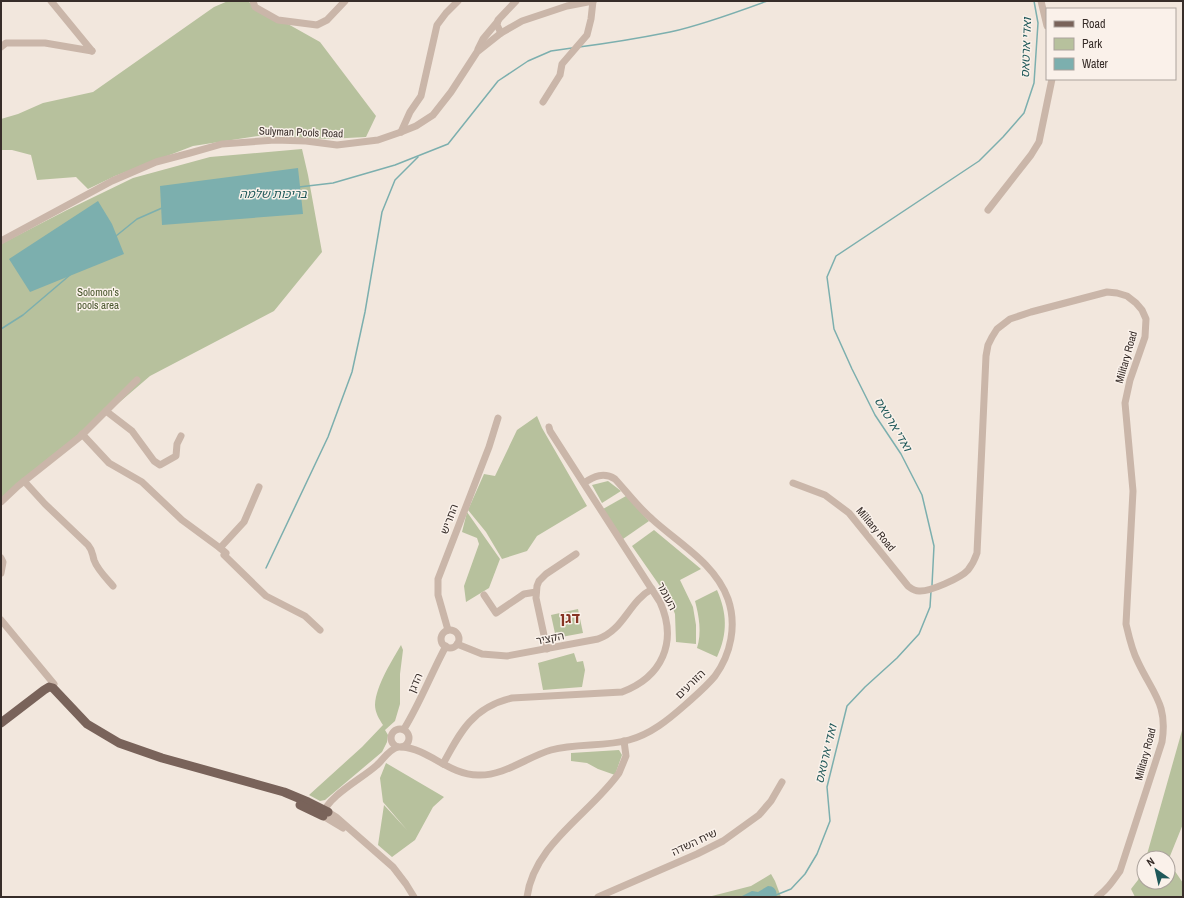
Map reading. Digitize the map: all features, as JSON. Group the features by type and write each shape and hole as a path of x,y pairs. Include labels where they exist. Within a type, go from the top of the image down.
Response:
{"main road":[{"path":"1,722 48,682 90,722 119,743"},
{"path":"1,722 49,687 55,690 87,724 119,743 162,758 293,795 325,812"}],"street":[{"path":"1,47 6,43 45,43 92,52 51,1"},
{"path":"253,1 255,7 278,20 317,24 327,20 345,1"},
{"path":"401,132 410,112 420,96 437,25 458,1"},
{"path":"477,52 483,39 516,1"},
{"path":"543,102 560,75 562,64 587,35 593,1"},
{"name":"Sulyman Pools Road","path":"1,241 112,181 156,162 190,152 222,144 275,140 306,141 344,145 378,140 416,126 433,115 451,92 477,52 501,33 522,20 567,6 593,1"},
{"path":"1041,1 1046,22"},
{"path":"498,20 497,25 501,33"},
{"path":"988,210 1032,154 1039,142 1052,80"},
{"name":"Military Road","path":"793,483 825,495 849,513 908,586 914,591 920,592 948,583 967,571 973,563 977,553 986,356 992,336 997,329 1010,319 1100,293 1117,293 1127,296 1142,310 1146,320 1145,337 1130,380 1125,403 1133,491 1126,624 1137,662 1161,706 1164,717 1164,729 1162,742 1120,871 1113,882 1097,897"},
{"path":"1,502 24,481 82,434 137,380"},
{"path":"106,410 132,431 154,461 160,465 176,456 177,444 181,436"},
{"name":"החריש","path":"448,630 438,595 438,579 489,447 498,418"},
{"name":"העומר","path":"443,764 456,739 468,723 481,711 495,703 521,698 622,692 633,688 652,673 665,652 668,640 668,627 666,615 660,602 550,431 550,427"},
{"path":"82,434 109,463 142,482 182,520 226,553 224,555 266,596 305,616 320,630"},
{"name":"הזורעים","path":"400,747 419,752 464,773 487,775 539,754 556,749 624,741 642,735 664,722 704,688 722,665 728,652 731,639 731,612 728,598 714,574 647,514 614,479 600,475 584,483"},
{"path":"24,481 45,504 88,545 92,550 94,560 100,570 113,586"},
{"path":"220,548 244,522 259,487"},
{"path":"547,649 536,592 538,584 543,577 576,554"},
{"path":"1,558 3,562 1,573"},
{"name":"הקציר","path":"457,644 476,652 495,656 513,656 598,639 606,636 615,629 641,597 652,589"},
{"path":"484,595 496,613 524,594 536,592"},
{"path":"1,620 48,682"},
{"path":"448,630 453,630 458,634 459,639 457,644 451,648 446,646 442,642 441,638 443,633 448,630"},
{"name":"הדגן","path":"404,730 431,673 446,646"},
{"path":"387,754 391,735 394,730 400,728 404,730 413,746 419,752"},
{"path":"409,737 407,744 392,749 376,766 333,799 325,812 374,849 393,867 414,897"},
{"path":"390,739 393,744 400,747"},
{"path":"527,897 533,873 542,858 621,770 626,756 624,741"},
{"name":"שיח השדה","path":"598,897 700,853 723,841 750,823 762,812 771,801 782,782"}],"green space":[{"path":"228,1 247,1 320,42 376,116 366,137 328,139 258,136 193,146 115,176 88,189 76,177 37,180 31,155 12,150 1,150 1,119 18,114 43,103 93,92 214,7"},
{"name":"Solomon's pools area","path":"302,149 322,252 274,311 150,376 1,504 1,244 133,178 210,157"},
{"path":"537,416 542,428 587,506 537,536 527,551 502,559 486,532 468,510 484,474 495,476 517,430"},
{"path":"608,481 621,491 602,503 592,485"},
{"path":"626,496 649,521 623,539 603,509"},
{"path":"467,512 500,559 489,588 466,602 464,586 479,544 477,538 462,532"},
{"path":"654,530 701,569 680,580 693,607 696,625 696,644 676,642 675,614 669,599 632,546"},
{"path":"717,590 723,607 725,623 723,640 717,657 697,648 699,642 699,624 695,601"},
{"path":"578,609 583,633 556,638 551,615"},
{"path":"401,645 403,650 400,674 400,704 395,721 385,730 388,735 387,742 382,752 325,800 320,801 309,795 362,747 383,725 376,710 376,697 381,681"},
{"path":"574,653 577,662 583,661 585,670 582,687 543,690 538,663"},
{"path":"1183,727 1183,824 1172,850 1148,850"},
{"path":"619,750 622,755 615,775 587,763 571,761 571,753"},
{"path":"386,763 444,797 433,807 415,840 392,857 378,845 384,805 407,830 383,802 380,778"},
{"path":"1176,873 1183,883 1183,897 1135,897 1131,889 1136,883 1136,890 1176,890"},
{"path":"771,874 781,897 708,897 751,886"}],"water":[{"name":"בריכות שלמה","path":"298,168 303,214 162,225 160,186"},
{"path":"98,201 112,224 124,254 30,292 9,259"},
{"path":"768,886 775,889 776,897 740,897 752,891 758,892"}],"waterway":[{"path":"579,47 670,32 694,26 767,1"},
{"name":"ואדי ארטאס","path":"932,585 934,546 922,495 901,454 875,415 834,329 827,277 836,256 979,161 1024,113 1034,83 1038,23 1034,1"},
{"path":"299,187 333,183 395,165 448,144 498,81 528,61 551,51 572,48"},
{"path":"266,568 328,437 352,372 365,312 382,212 395,180 418,157"},
{"path":"116,236 137,219 162,208"},
{"path":"1,329 23,315 70,275"},
{"name":"ואדי ארטאס","path":"776,895 791,889 805,874 817,854 830,821 827,787 847,706 865,687 897,658 919,634 930,607 931,591"}],"district":[{"name":"דגן","path":"570,617"}]}
